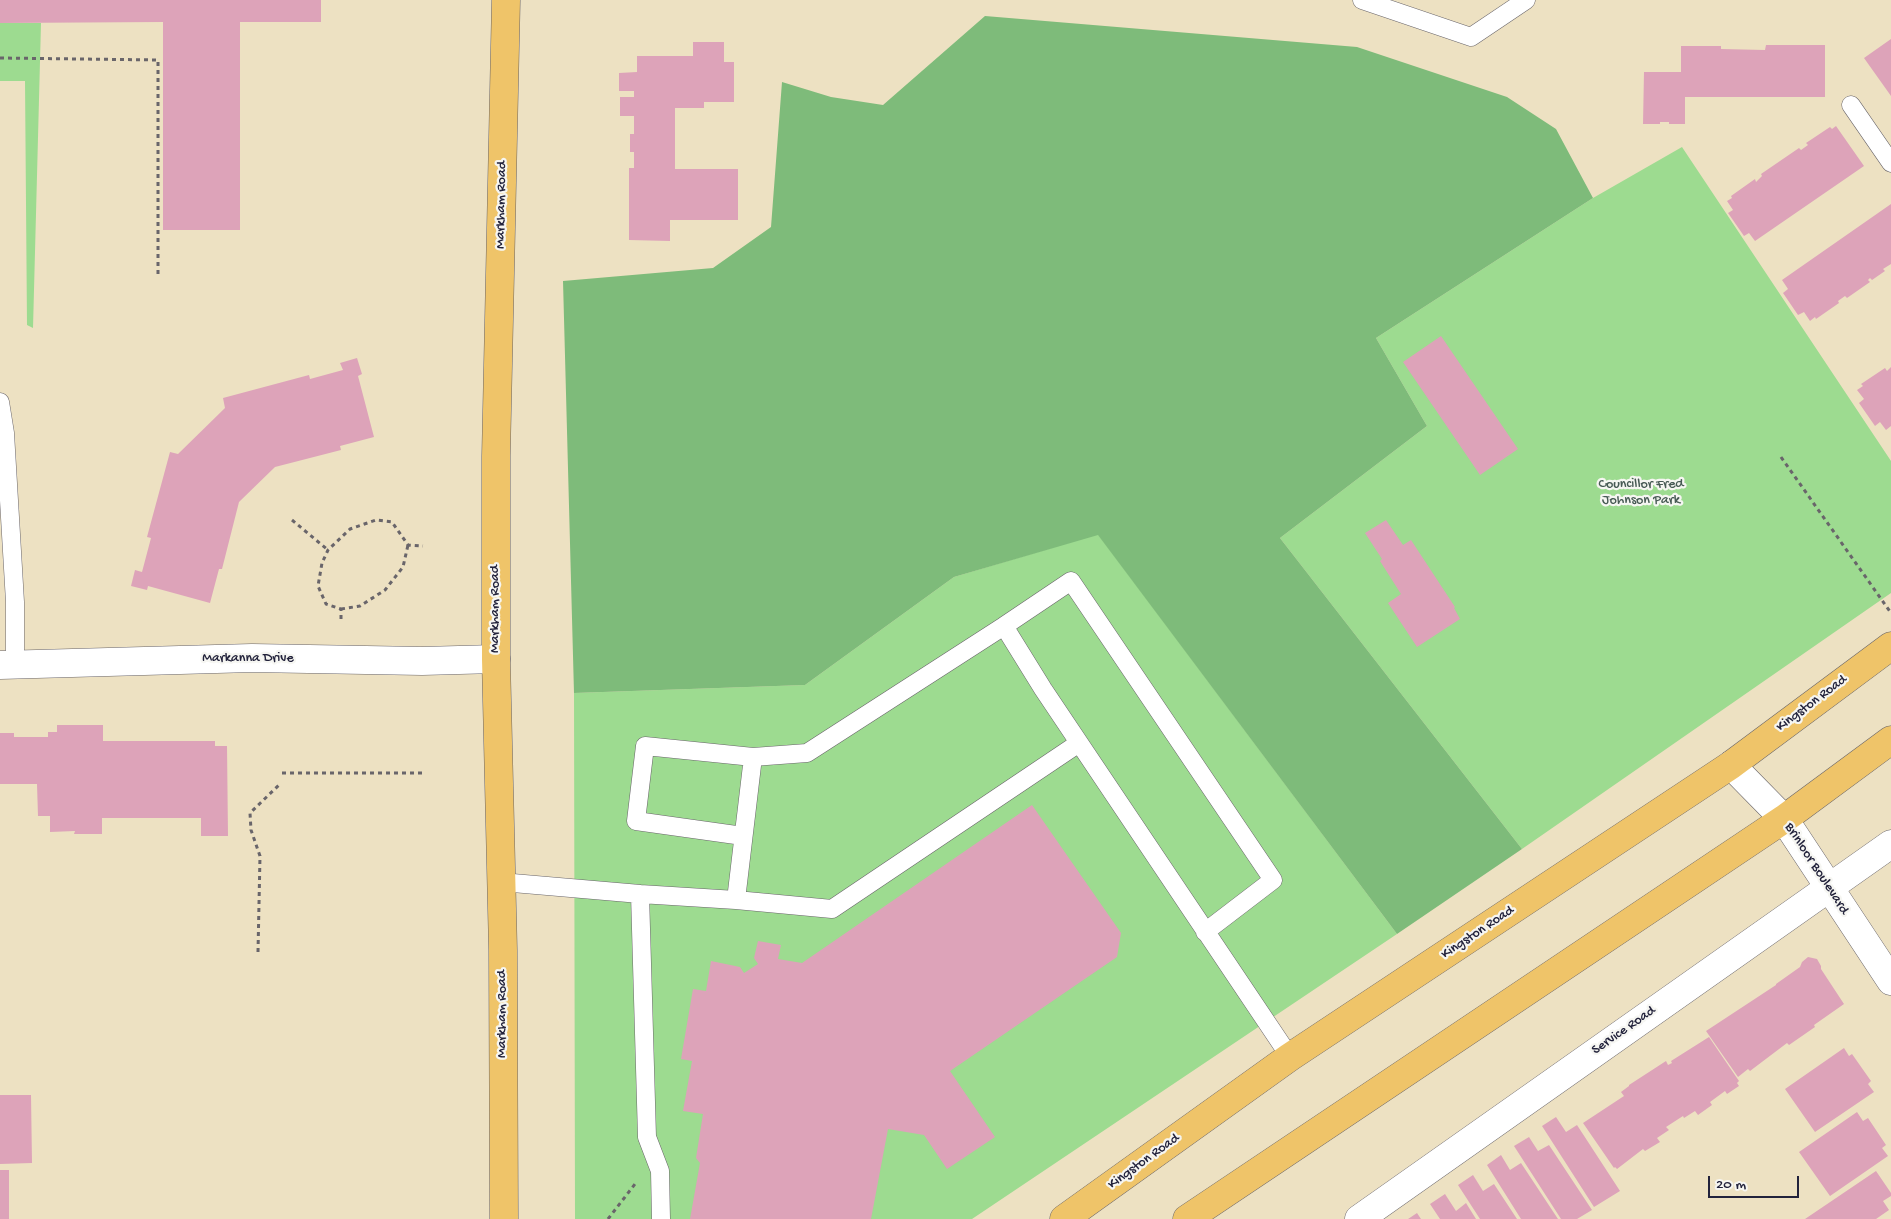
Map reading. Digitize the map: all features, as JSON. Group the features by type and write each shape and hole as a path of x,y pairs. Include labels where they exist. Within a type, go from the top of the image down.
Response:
{"main road":[{"name":"Markham Road","path":"504,1219 501,882 496,659 496,456 506,0"},
{"name":"Kingston Road","path":"1064,1219 1290,1057 1731,765 1891,646"},
{"path":"1187,1219 1784,819 1891,740"}],"street":[{"name":"Markanna Drive","path":"8,665 252,658 422,661 496,659"},
{"name":"Brinloor Boulevard","path":"1731,765 1784,819 1891,982"},
{"name":"Service Road","path":"1358,1219 1891,844"}],"lane":[{"path":"1362,0 1471,37 1526,0"},
{"path":"1851,105 1891,163"},
{"path":"0,402 5,433 15,602 8,665"},
{"path":"743,836 636,821 645,746 753,756 807,753 1071,581 1273,880 1205,932"},
{"path":"1004,626 1205,932 1290,1057"},
{"path":"501,882 832,909 1079,742"},
{"path":"736,900 753,756"},
{"path":"640,894 647,1137 660,1172 661,1219"}],"path":[{"path":"0,58 158,60 158,276"},
{"path":"1781,457 1891,613"},
{"path":"292,520 328,550"},
{"path":"376,520 392,522 408,545 403,567 385,590 360,606 341,609 326,604 318,586 322,563 328,550 350,529 376,520"},
{"path":"408,545 424,546"},
{"path":"341,609 341,619"},
{"path":"282,773 423,773"},
{"path":"258,952 260,856 251,830 250,814 280,784"},
{"path":"608,1219 655,1157"}],"green space":[{"path":"985,16 1357,47 1507,97 1556,129 1593,198 1376,338 1427,426 1280,538 1522,849 1397,934 1098,535 954,577 805,685 574,693 563,281 713,268 771,227 782,82 831,97 883,105"},
{"path":"0,23 41,23 33,328 27,325 25,81 0,81"},
{"name":"Councillor Fred Johnson Park","path":"1682,147 1891,461 1891,593 1522,849 1280,538 1427,426 1376,338 1593,198"},
{"path":"1098,534 1397,934 972,1219 575,1219 574,693 805,685 954,577"}],"building":[{"path":"0,0 321,0 321,22 240,22 240,230 163,230 163,22 0,23"},
{"path":"1891,39 1891,96 1864,58"},
{"path":"693,42 724,42 724,62 734,62 734,102 704,102 704,108 675,108 675,169 738,169 738,220 670,220 670,241 629,240 629,168 634,168 634,152 630,152 630,134 634,134 634,116 620,116 620,97 634,97 634,91 619,91 619,73 637,72 637,56 693,56"},
{"path":"1766,45 1825,45 1825,97 1685,97 1685,124 1660,122 1660,124 1643,124 1644,72 1681,72 1681,46 1721,46 1721,49 1765,50"},
{"path":"1836,126 1864,166 1755,241 1749,233 1744,236 1728,213 1733,210 1727,201 1732,198 1731,196 1755,179 1756,182 1762,176 1761,174 1799,148 1801,150 1808,145 1806,143 1830,127 1832,129"},
{"path":"1891,204 1891,264 1872,280 1870,278 1868,280 1870,282 1847,298 1845,296 1838,301 1839,303 1816,319 1815,317 1810,321 1804,312 1798,315 1783,293 1788,289 1782,280"},
{"path":"1441,336 1518,449 1480,475 1403,362"},
{"path":"357,358 362,374 358,376 374,437 340,446 341,450 275,467 239,502 222,569 219,569 210,603 148,586 147,590 131,586 135,570 142,572 151,538 147,537 170,452 178,454 225,408 223,398 309,375 310,379 343,370 340,363"},
{"path":"1891,367 1891,426 1886,430 1880,422 1875,426 1859,403 1864,399 1857,390 1863,386 1861,384 1885,368 1887,371"},
{"path":"1386,520 1403,545 1411,540 1455,607 1460,619 1417,647 1388,603 1401,594 1365,533"},
{"path":"57,725 103,725 103,741 215,741 215,746 227,746 228,836 201,836 201,818 102,818 102,834 74,834 75,831 50,832 50,816 38,816 37,784 0,784 0,733 14,733 14,737 48,737 48,732 57,732"},
{"path":"1032,805 1121,933 1117,957 950,1071 995,1137 947,1169 924,1135 888,1129 871,1219 690,1219 700,1163 696,1158 703,1114 683,1111 692,1061 681,1059 693,989 706,991 711,961 740,967 744,973 758,964 754,958 758,941 781,945 778,959 802,963"},
{"path":"1808,957 1817,959 1821,969 1844,1004 1789,1045 1787,1043 1750,1071 1748,1069 1738,1077 1706,1031 1776,985 1800,967 1802,962"},
{"path":"1709,1037 1739,1081 1737,1083 1739,1086 1727,1094 1725,1091 1710,1102 1712,1105 1698,1115 1695,1111 1666,1127 1669,1130 1657,1138 1660,1142 1645,1151 1643,1149 1617,1169 1614,1168 1583,1123 1624,1096 1621,1092 1629,1085 1666,1061 1668,1065 1672,1063 1671,1061"},
{"path":"1844,1048 1849,1056 1852,1054 1871,1081 1868,1084 1874,1092 1815,1132 1785,1089"},
{"path":"0,1095 31,1095 32,1163 0,1164"},
{"path":"1857,1112 1863,1121 1868,1118 1886,1145 1882,1148 1888,1156 1830,1196 1799,1152"},
{"path":"1556,1117 1566,1132 1577,1125 1620,1191 1594,1207 1542,1126"},
{"path":"1529,1137 1538,1151 1549,1145 1592,1210 1577,1219 1561,1219 1514,1146"},
{"path":"1501,1155 1510,1170 1521,1163 1558,1219 1521,1219 1487,1165"},
{"path":"0,1170 9,1170 9,1219 0,1219"},
{"path":"1876,1171 1891,1193 1891,1196 1883,1201 1889,1210 1876,1219 1805,1219"},
{"path":"1473,1175 1483,1191 1494,1184 1517,1219 1480,1219 1458,1185"},
{"path":"1445,1194 1456,1211 1466,1203 1476,1219 1440,1219 1430,1204"},
{"path":"1417,1213 1421,1219 1408,1219"}]}
